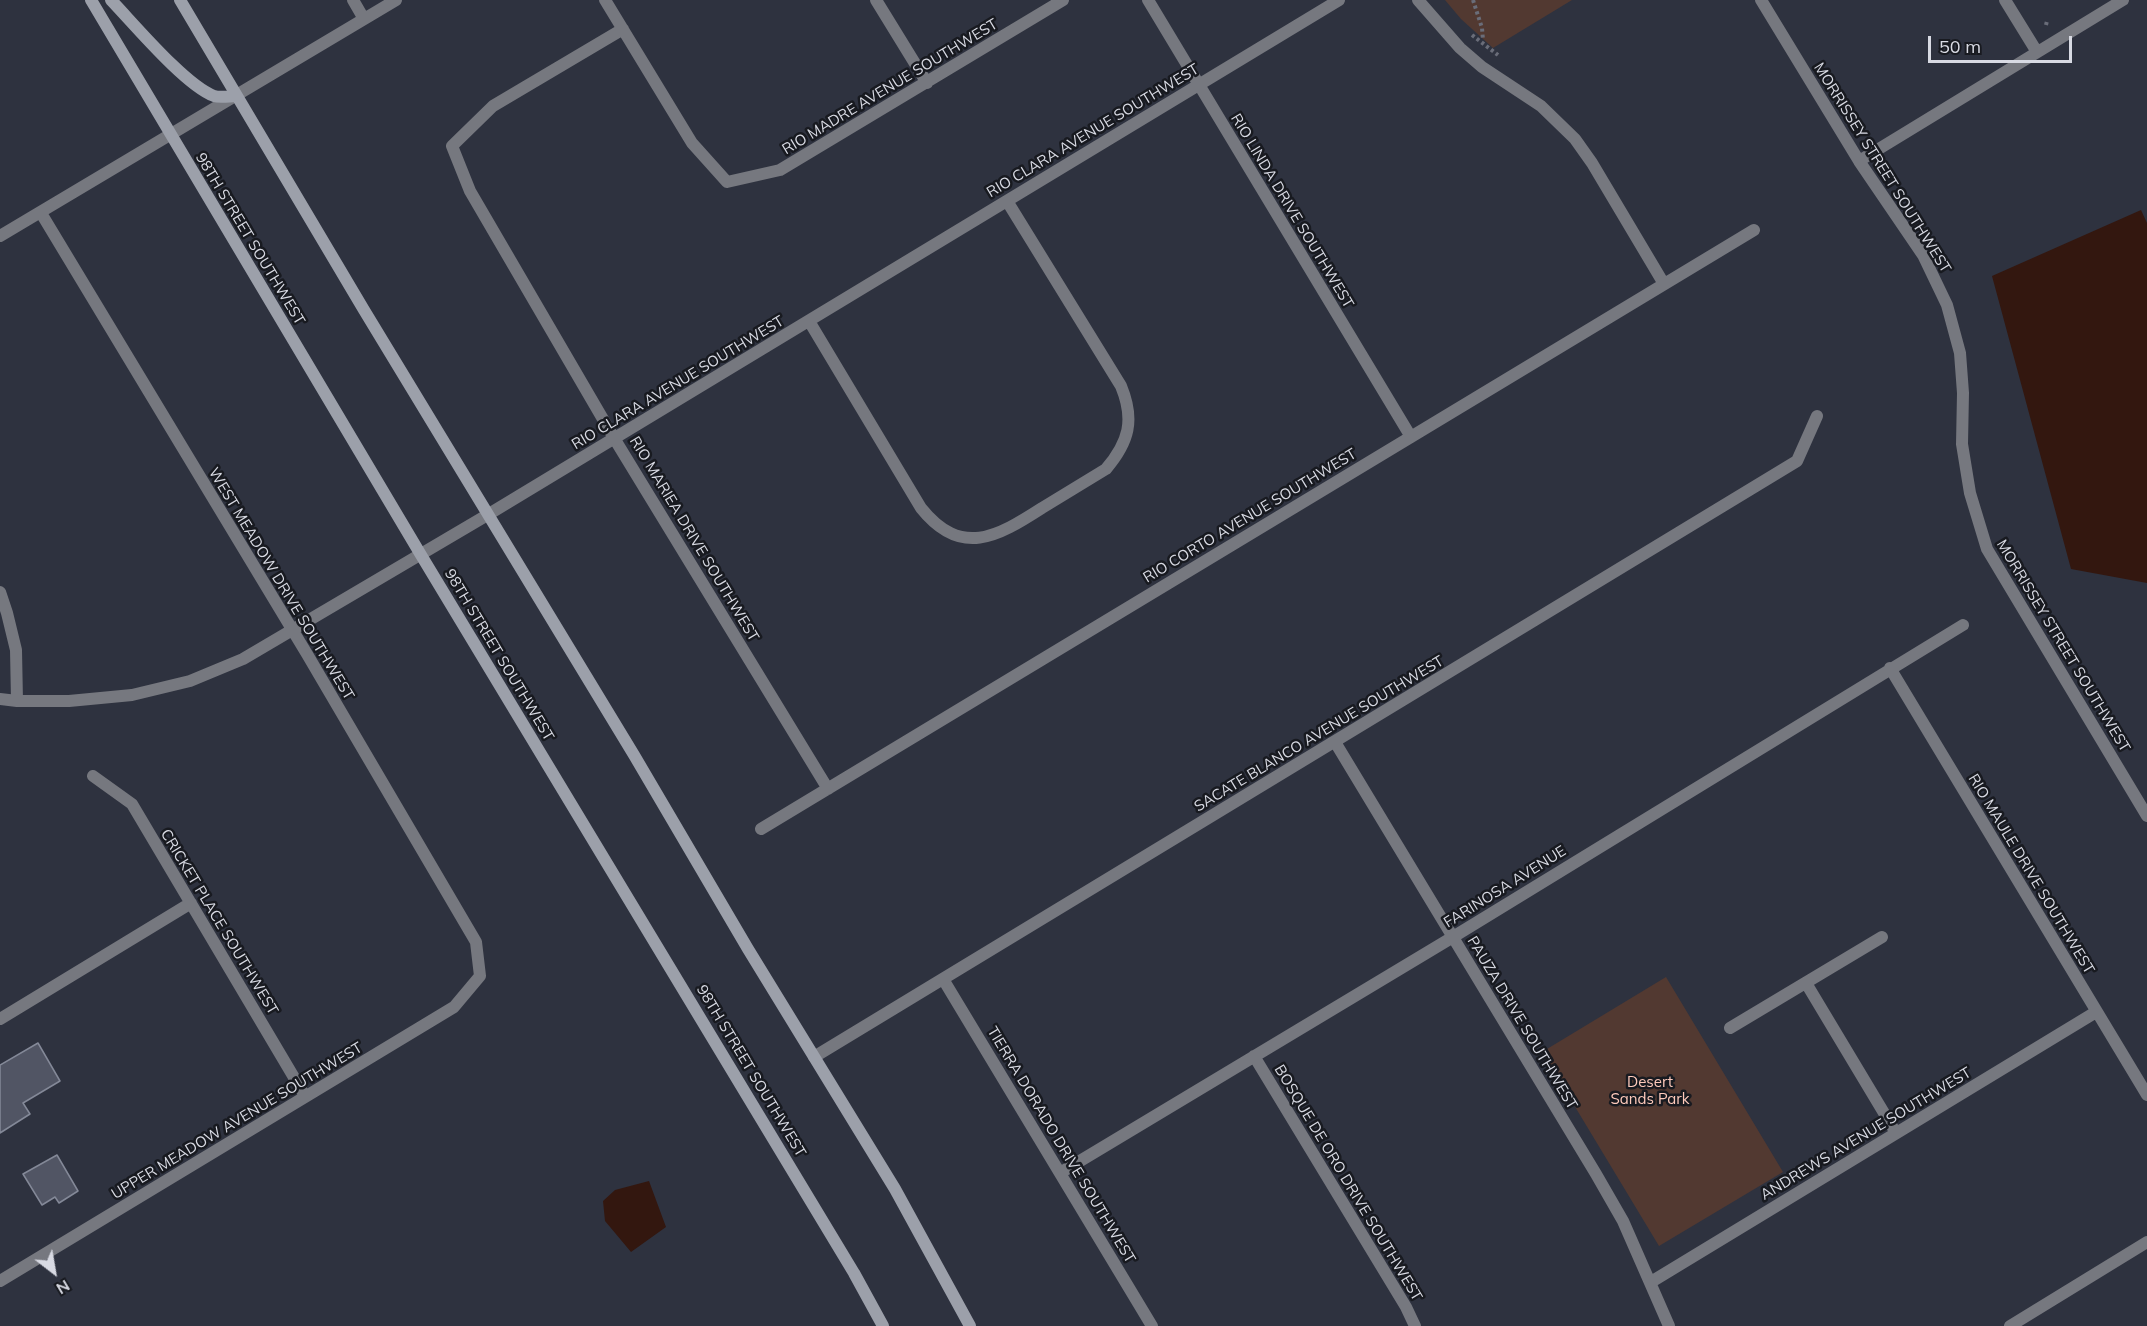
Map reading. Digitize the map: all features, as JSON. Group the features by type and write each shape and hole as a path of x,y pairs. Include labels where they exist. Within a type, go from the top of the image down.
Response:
{"main road":[{"name":"98TH STREET SOUTHWEST","path":"91,0 421,555 747,1093 883,1326"},
{"path":"111,0 199,88 215,97 237,96"},
{"path":"180,0 364,310 634,755 748,949 895,1189 970,1326"}],"street":[{"path":"353,0 364,19"},
{"path":"0,236 396,0"},
{"path":"605,0 623,29"},
{"path":"876,0 927,83"},
{"name":"RIO MADRE AVENUE SOUTHWEST","path":"623,29 692,144 726,182 780,171 1063,0"},
{"name":"RIO LINDA DRIVE SOUTHWEST","path":"1148,0 1411,437"},
{"name":"RIO CLARA AVENUE SOUTHWEST","path":"0,699 69,701 132,694 190,681 243,659 421,555 1339,0"},
{"path":"1418,0 1460,48 1482,67 1541,106 1575,139 1592,163 1664,284"},
{"name":"MORRISSEY STREET SOUTHWEST","path":"1761,0 1859,161 1923,255 1947,305 1960,353 1963,393 1962,444 1970,493 1987,549 2147,816"},
{"path":"2005,0 2037,52"},
{"path":"1859,161 2123,0"},
{"name":"RIO MARIEA DRIVE SOUTHWEST","path":"623,29 493,106 452,146 470,191 614,438 828,789"},
{"path":"809,321 930,520 957,535 973,538 992,536 1011,528 1106,469 1117,457 1126,438 1129,419 1128,402 1121,386 1007,201"},
{"name":"WEST MEADOW DRIVE SOUTHWEST","path":"41,213 293,631 476,942 480,976"},
{"name":"RIO CORTO AVENUE SOUTHWEST","path":"761,829 1754,230"},
{"name":"SACATE BLANCO AVENUE SOUTHWEST","path":"814,1057 1797,461 1817,416"},
{"path":"0,592 8,613 15,650 17,701"},
{"name":"FARINOSA AVENUE","path":"1060,1173 1453,937 1963,625"},
{"name":"RIO MAULE DRIVE SOUTHWEST","path":"1890,668 2147,1095"},
{"name":"PAUZA DRIVE SOUTHWEST","path":"1335,742 1623,1221 1669,1326"},
{"name":"CRICKET PLACE SOUTHWEST","path":"93,776 132,804 305,1096"},
{"path":"0,1019 191,903"},
{"path":"1730,1028 1882,937"},
{"name":"UPPER MEADOW AVENUE SOUTHWEST","path":"0,1281 454,1007 480,976"},
{"name":"TIERRA DORADO DRIVE SOUTHWEST","path":"943,979 1152,1326"},
{"path":"1806,983 1896,1133"},
{"name":"ANDREWS AVENUE SOUTHWEST","path":"1651,1282 2096,1012"},
{"name":"BOSQUE DE ORO DRIVE SOUTHWEST","path":"1254,1056 1406,1307 1415,1326"},
{"path":"2010,1326 2147,1242"}],"path":[{"path":"1473,0 1482,28 1483,40"},
{"path":"1472,35 1498,55"}],"green space":[{"path":"1445,0 1572,0 1493,48 1461,19"},
{"name":"Desert Sands Park","path":"1666,977 1783,1172 1659,1246 1542,1052"}],"shaded area":[{"path":"2141,210 2147,223 2147,583 2071,569 1992,276"},
{"path":"649,1181 666,1227 631,1252 605,1221 603,1201 615,1190"}],"building":[{"path":"38,1043 60,1081 23,1103 30,1114 0,1133 0,1065"},
{"path":"57,1155 78,1191 59,1203 55,1197 42,1205 23,1174"}]}
